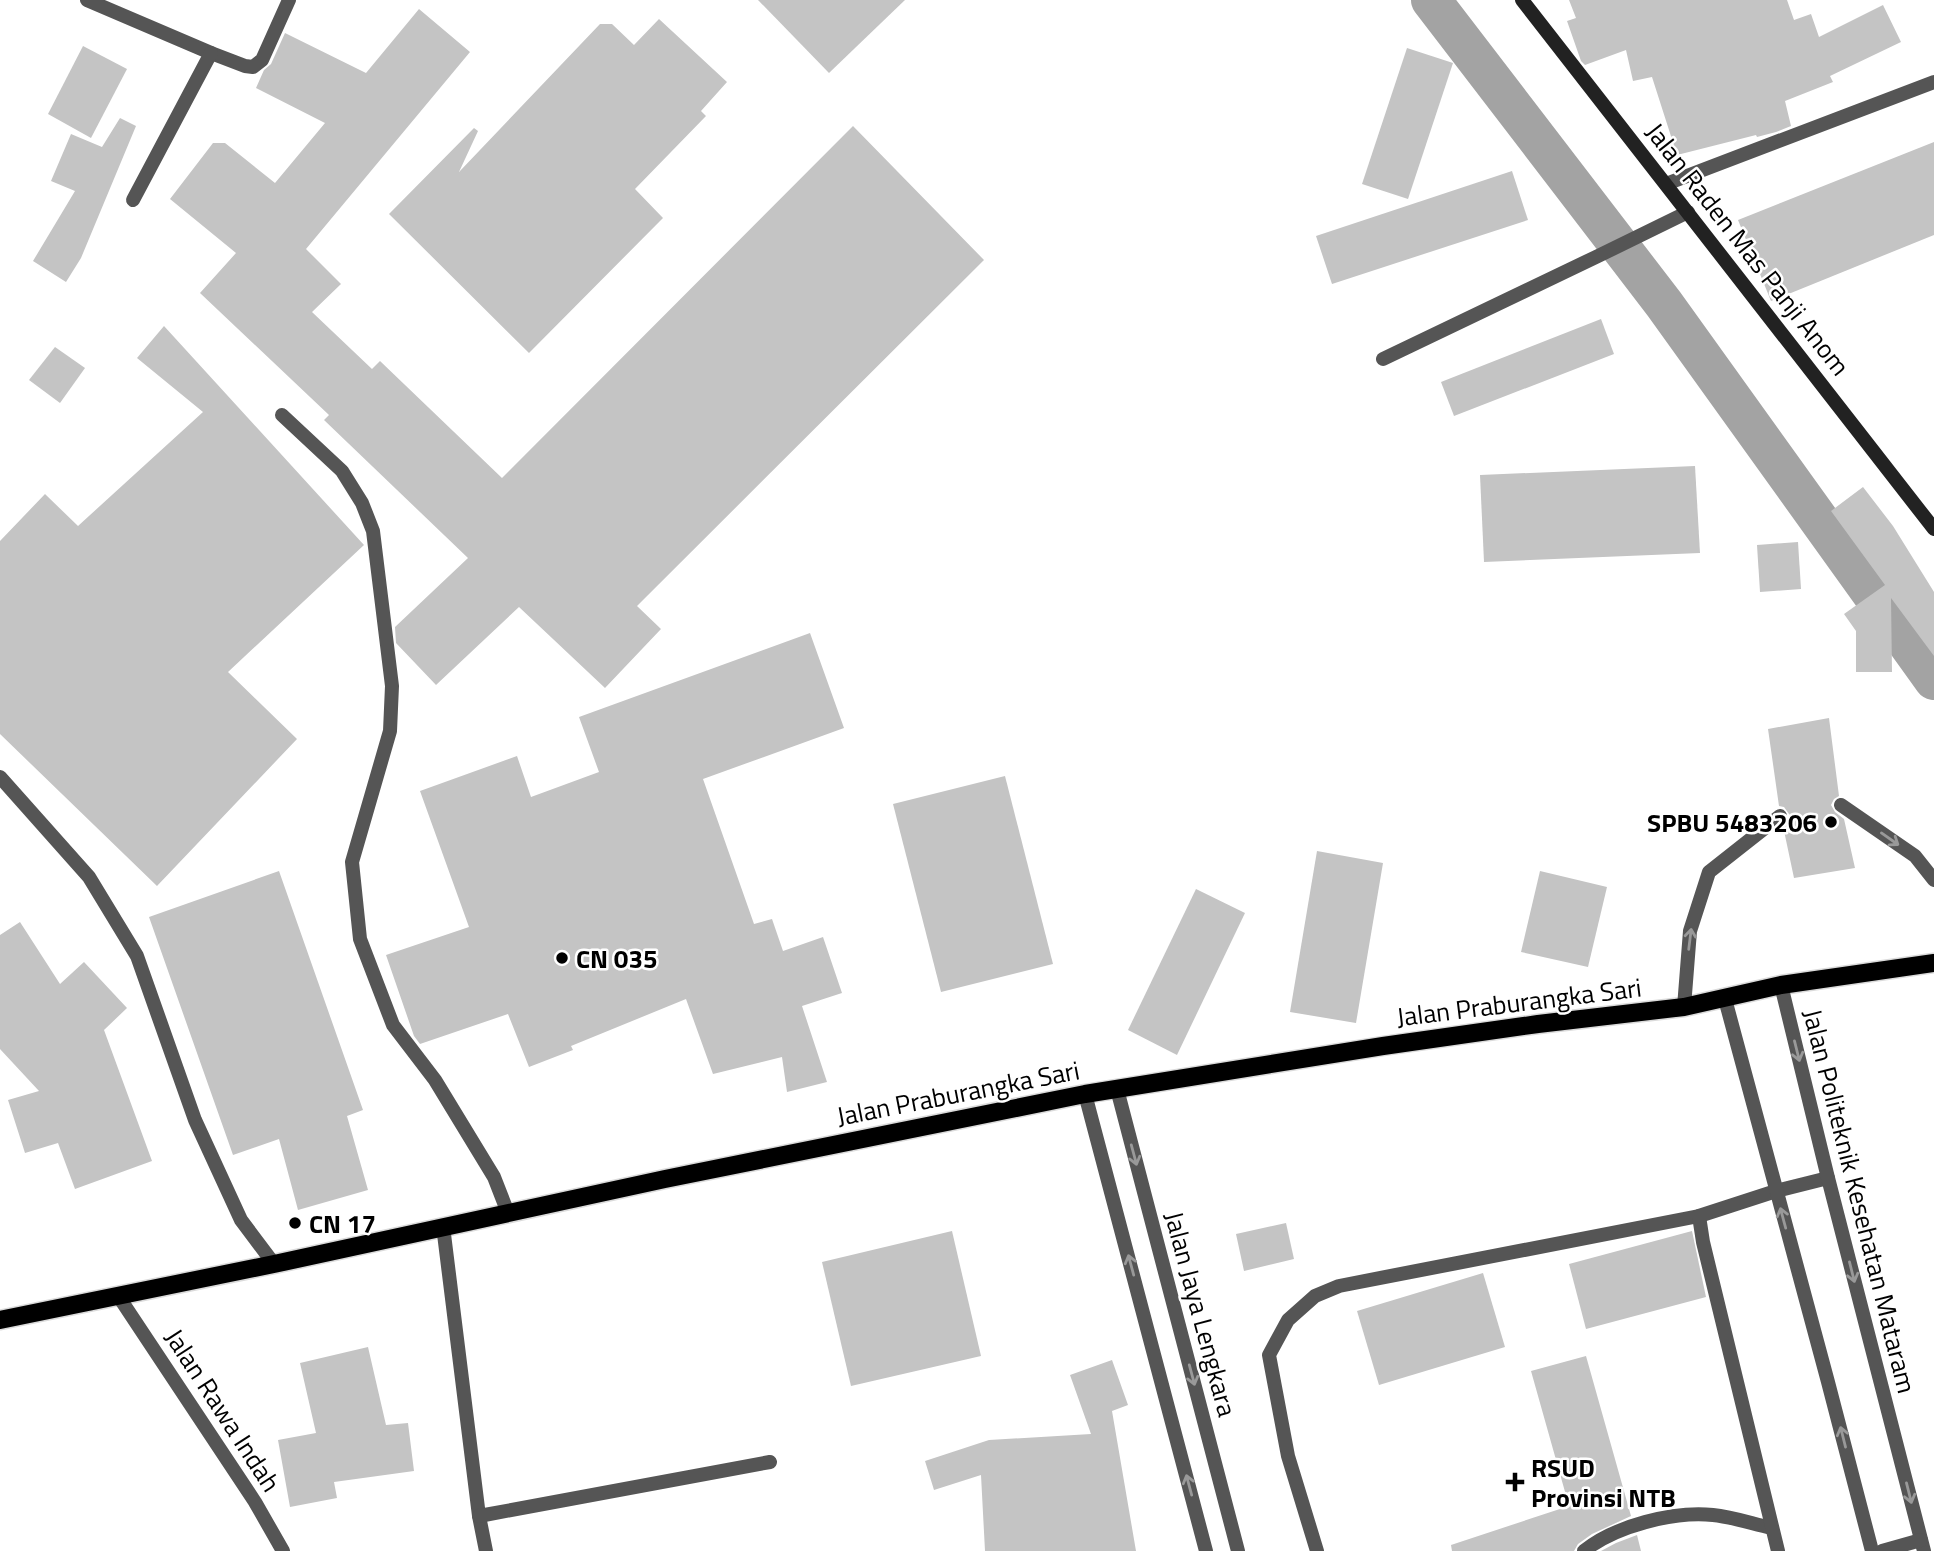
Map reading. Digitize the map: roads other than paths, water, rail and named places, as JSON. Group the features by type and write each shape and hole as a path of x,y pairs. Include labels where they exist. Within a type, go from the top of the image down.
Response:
{"main road":[{"name":"Jalan Praburangka Sari","path":"0,1320 119,1297 664,1179 1086,1094 1383,1046 1684,1007 1781,985 1934,963"}],"street":[{"path":"87,0 211,53 253,67 262,60 289,0"},
{"name":"Jalan Raden Mas Panji Anom","path":"1522,0 1934,529"},
{"path":"134,200 211,53"},
{"path":"1666,184 1934,82"},
{"path":"1382,359 1688,212"},
{"path":"282,415 342,471 362,503 373,531 391,686 390,731 352,862 360,939 393,1026 435,1080 494,1177 508,1213"},
{"path":"0,777 89,877 137,956 195,1120 240,1220 274,1264"},
{"path":"1841,805 1915,856 1934,880"},
{"path":"1684,1007 1690,931 1709,872 1780,816"},
{"name":"Jalan Politeknik Kesehatan Mataram","path":"1781,985 1922,1545"},
{"path":"1725,999 1872,1551"},
{"name":"Jalan Jaya Lengkara","path":"1117,1089 1238,1551"},
{"path":"1086,1094 1206,1551"},
{"path":"1317,1551 1288,1456 1269,1356 1288,1320 1315,1296 1339,1286 1699,1216 1776,1191 1828,1178"},
{"path":"1699,1216 1778,1551"},
{"path":"443,1226 479,1516 486,1551"},
{"name":"Jalan Rawa Indah","path":"119,1297 255,1502 283,1551"},
{"path":"479,1516 771,1462"},
{"path":"1584,1551 1621,1530 1676,1515 1714,1515 1772,1528"},
{"path":"1882,1551 1922,1545"}],"waterway":[{"path":"1431,0 1664,304 1934,680"}],"place":[{"name":"SPBU 5483206","path":"1831,822"},
{"name":"CN 035","path":"562,958"},
{"name":"CN 17","path":"295,1223"},
{"name":"RSUD Provinsi NTB","path":"1515,1482"}]}
